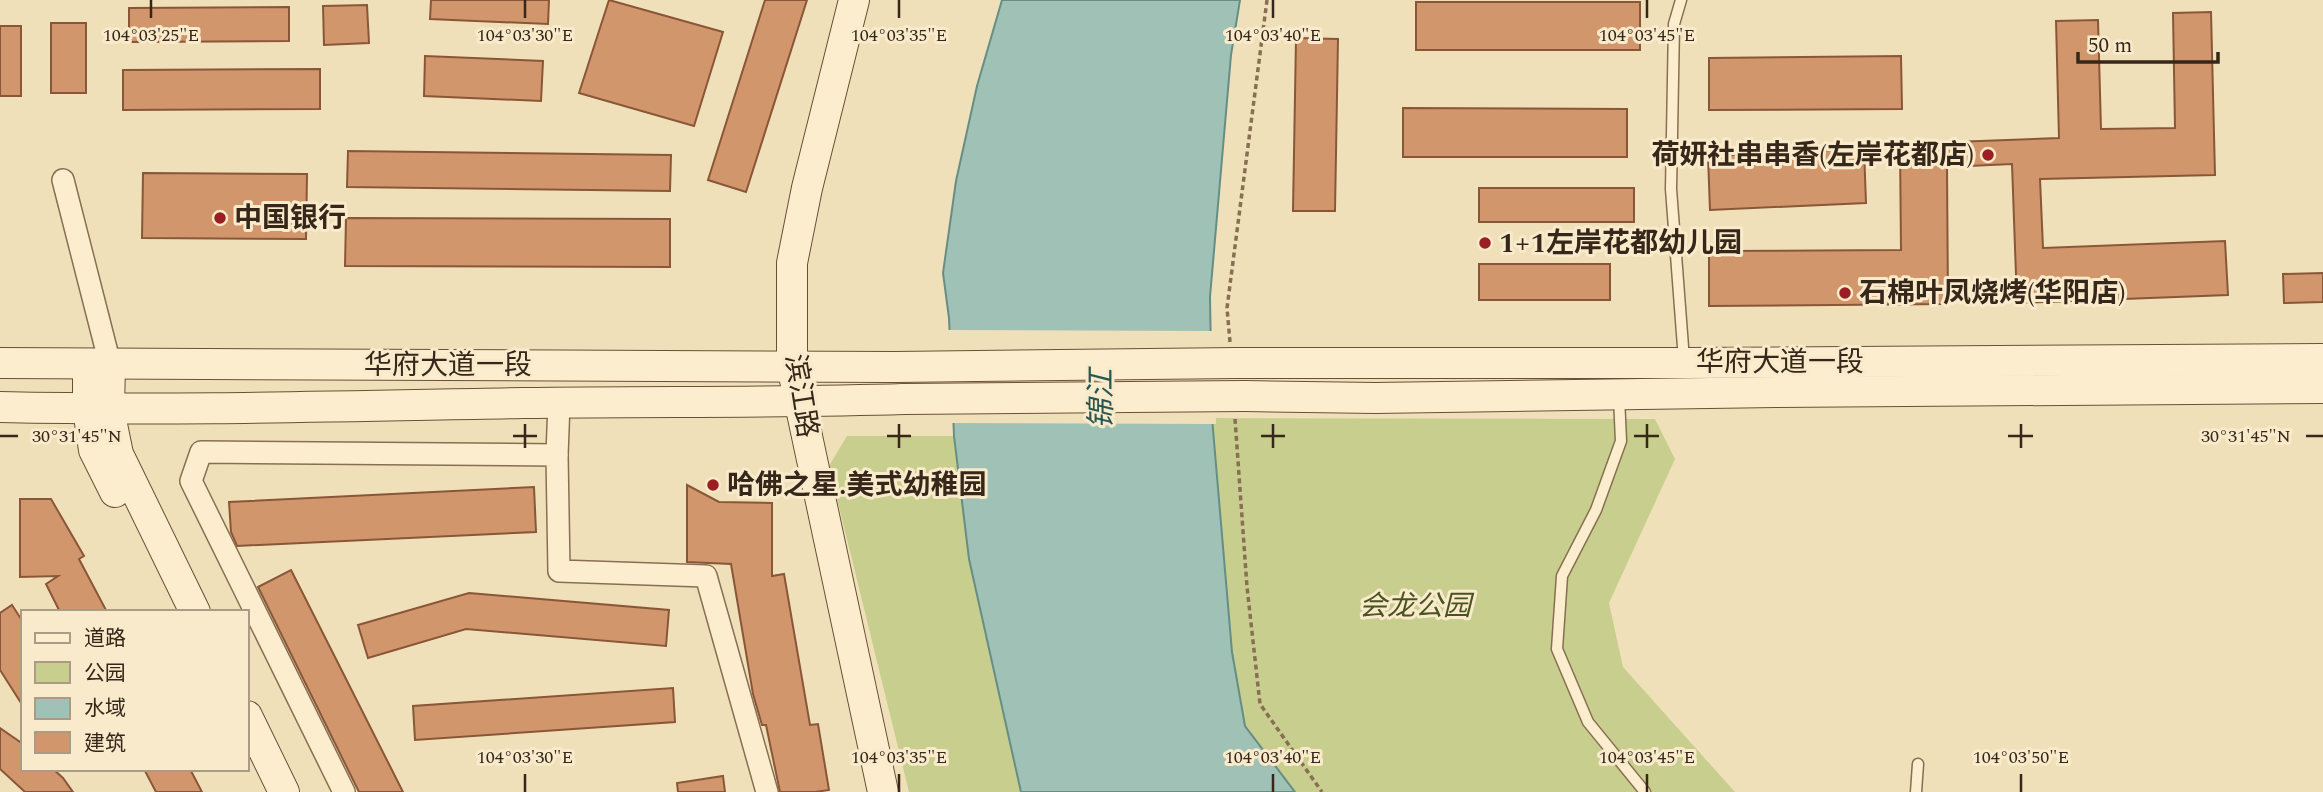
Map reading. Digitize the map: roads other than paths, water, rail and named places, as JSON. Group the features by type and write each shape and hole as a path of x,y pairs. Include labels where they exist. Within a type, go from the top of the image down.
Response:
{"main road":[{"name":"滨江路","path":"854,0 807,188 792,263 792,366 883,792"},
{"name":"华府大道一段","path":"0,363 895,367 2323,359"},
{"path":"99,364 94,450 174,610"},
{"path":"0,407 98,409 798,402 904,398 1375,398 2323,388"},
{"path":"98,409 194,610"},
{"path":"248,718 284,792"},
{"path":"248,759 264,792"}],"street":[{"path":"63,180 99,364"},
{"path":"559,403 559,571 706,576 767,792"},
{"path":"344,792 191,481 201,452 557,455"}],"lane":[{"path":"1681,0 1674,23 1671,189 1684,363"},
{"path":"1618,394 1621,441 1596,510 1562,576 1557,649 1588,722 1645,792"},
{"path":"1916,792 1918,764"}],"water":[{"name":"锦江","path":"1002,0 1240,0 1231,55 1210,297 1212,418 1232,652 1245,726 1295,792 1021,792 969,559 954,436 949,318 943,273 956,181 977,86"}],"place":[{"name":"荷妍社串串香(左岸花都店)","path":"1988,155"},
{"name":"中国银行","path":"220,218"},
{"name":"1+1左岸花都幼儿园","path":"1485,243"},
{"name":"石棉叶凤烧烤(华阳店)","path":"1845,293"},
{"name":"哈佛之星.美式幼稚园","path":"713,485"}],"park label":[{"name":"会龙公园","path":"1415,606"}]}
